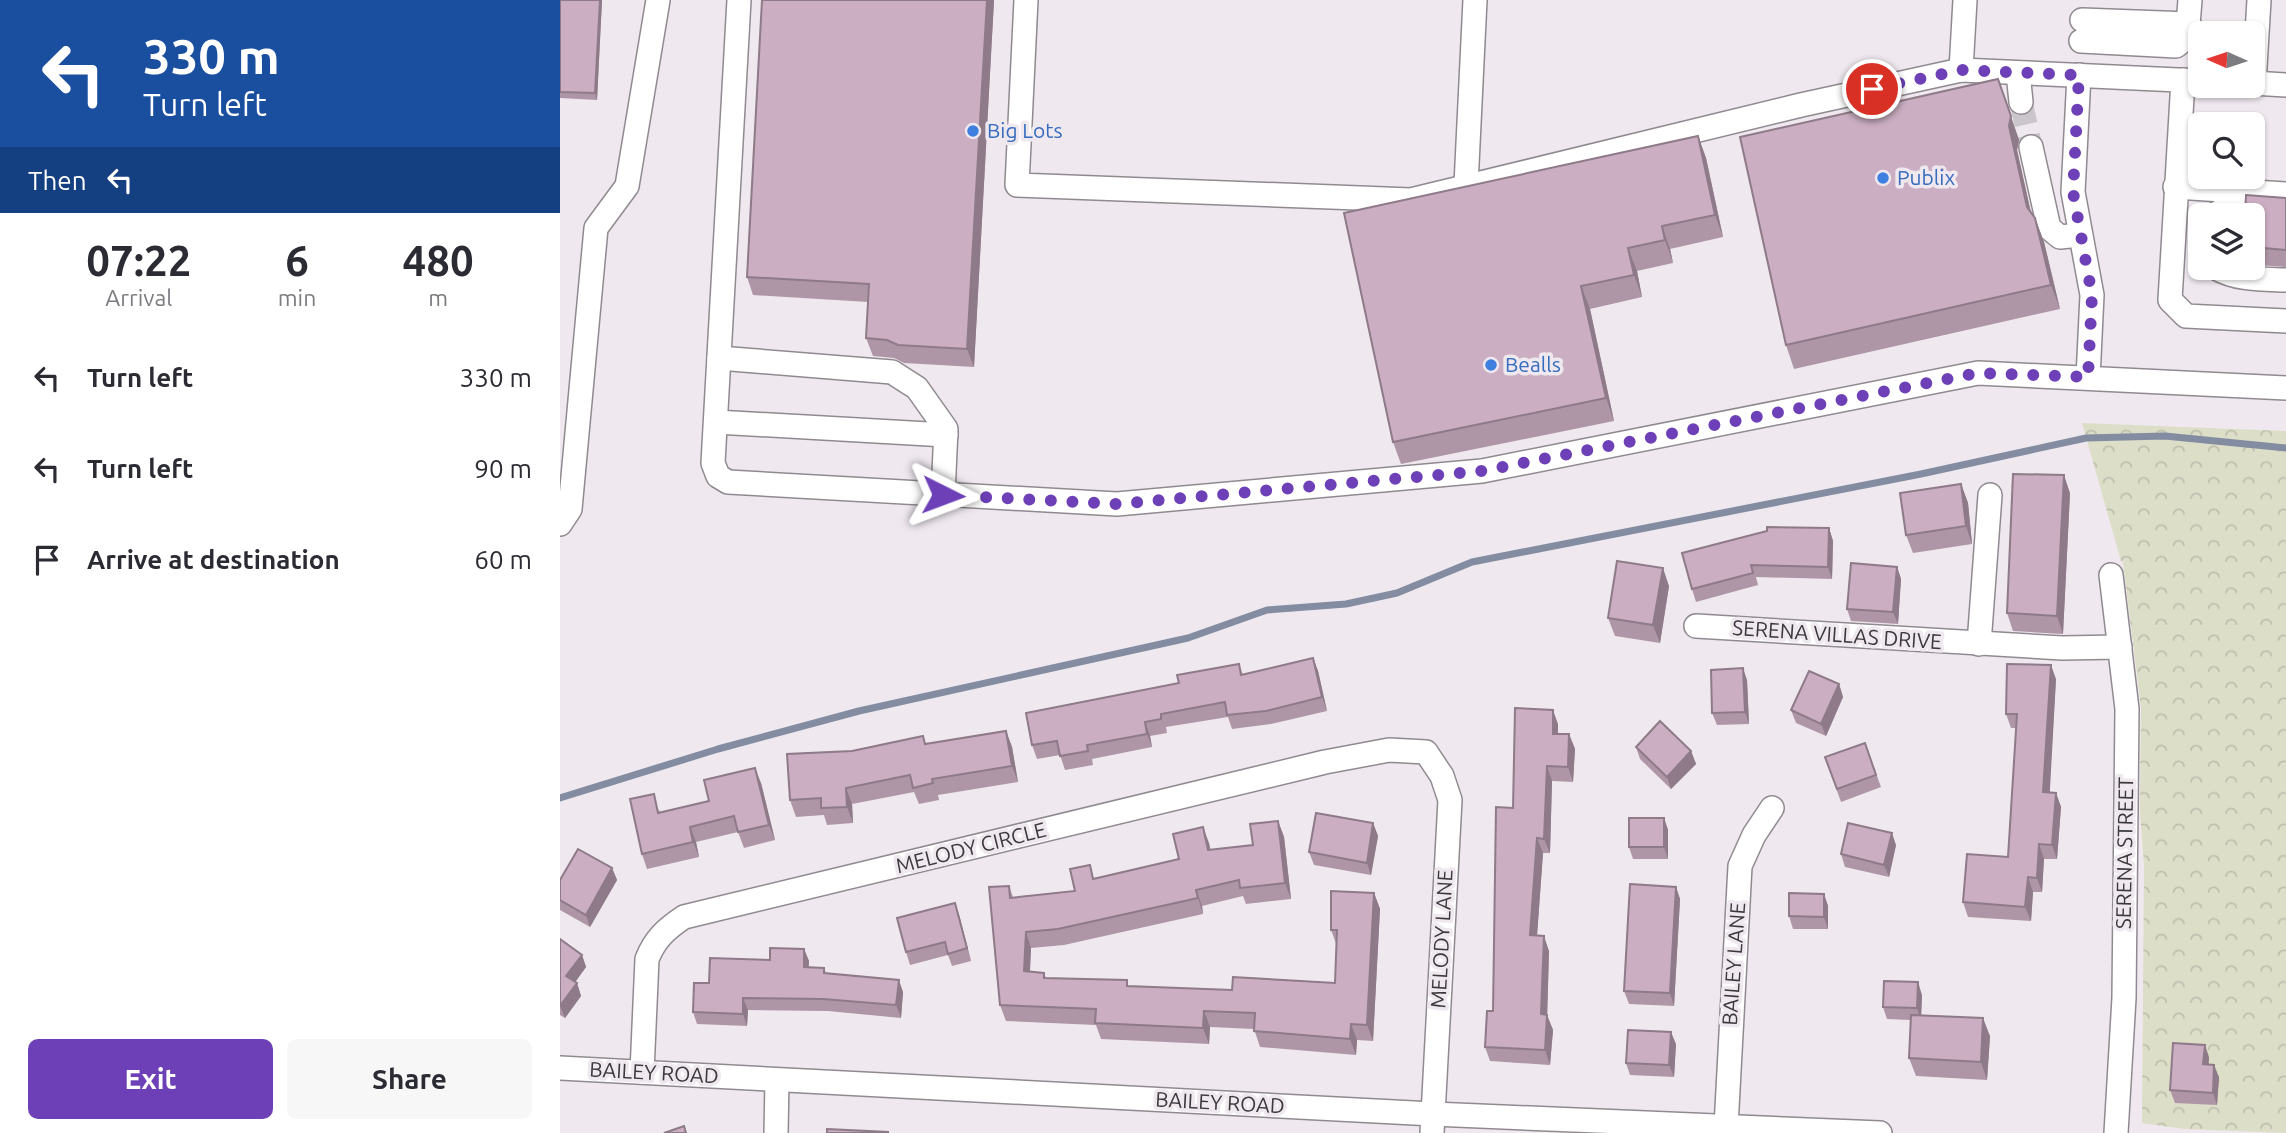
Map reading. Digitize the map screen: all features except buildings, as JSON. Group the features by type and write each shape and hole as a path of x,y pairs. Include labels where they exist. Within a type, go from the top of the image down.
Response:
{"street":[{"path":"560,524 570,509 596,229 627,186 657,0"},
{"path":"739,0 713,463 718,477 728,482 1117,504 1482,471 1978,373 2286,388"},
{"path":"1026,0 1017,185 1411,201 1466,185 1961,70 2188,81"},
{"path":"1466,185 1475,0"},
{"path":"1961,70 1965,0"},
{"path":"2081,30 2176,46 2187,37 2190,0"},
{"path":"2258,21 2259,0"},
{"path":"2018,73 2021,102"},
{"path":"2079,75 2073,192 2092,295 2088,377"},
{"path":"2265,84 2286,85"},
{"path":"2188,98 2175,187 2170,300 2173,306 2186,316 2286,321"},
{"path":"2031,147 2049,228 2060,237 2080,235"},
{"path":"2175,187 2286,194"},
{"path":"2235,203 2255,192"},
{"path":"2265,279 2286,280"},
{"path":"719,358 892,372 917,388 939,417 946,435 943,495"},
{"path":"716,422 946,435"},
{"path":"1979,644 1990,495"},
{"name":"SERENA STREET","path":"2111,575 2127,709 2124,998 2116,1133"},
{"name":"SERENA VILLAS DRIVE","path":"1696,626 1979,644 2120,647"},
{"name":"MELODY CIRCLE","path":"642,1072 647,959 653,945 666,929 684,918 1325,762 1388,750 1426,752"},
{"name":"MELODY LANE","path":"1426,752 1442,776 1450,800 1432,1123"},
{"name":"BAILEY LANE","path":"1726,1127 1740,866 1754,835 1772,808"},
{"name":"BAILEY ROAD","path":"560,1068 1432,1123 1726,1127 1880,1133"},
{"path":"776,1133 777,1081"}],"green space":[{"path":"2082,423 2286,431 2286,1133 2184,1129 2142,1123 2144,866 2140,811 2141,708 2123,562"}],"waterway":[{"path":"560,798 718,749 859,711 1188,638 1267,610 1346,604 1397,593 1472,562 1921,474 2086,438 2165,436 2286,448"}],"tunnel":[{"path":"2021,102 2031,147"}],"place":[{"name":"Big Lots","path":"973,131"},
{"name":"Publix","path":"1883,178"},
{"name":"Bealls","path":"1491,365"}],"route":[{"path":"943,495 1117,504 1482,471 1978,373 2088,377 2091,282 2075,213 2073,192 2079,75 1961,70 1872,89"}]}
